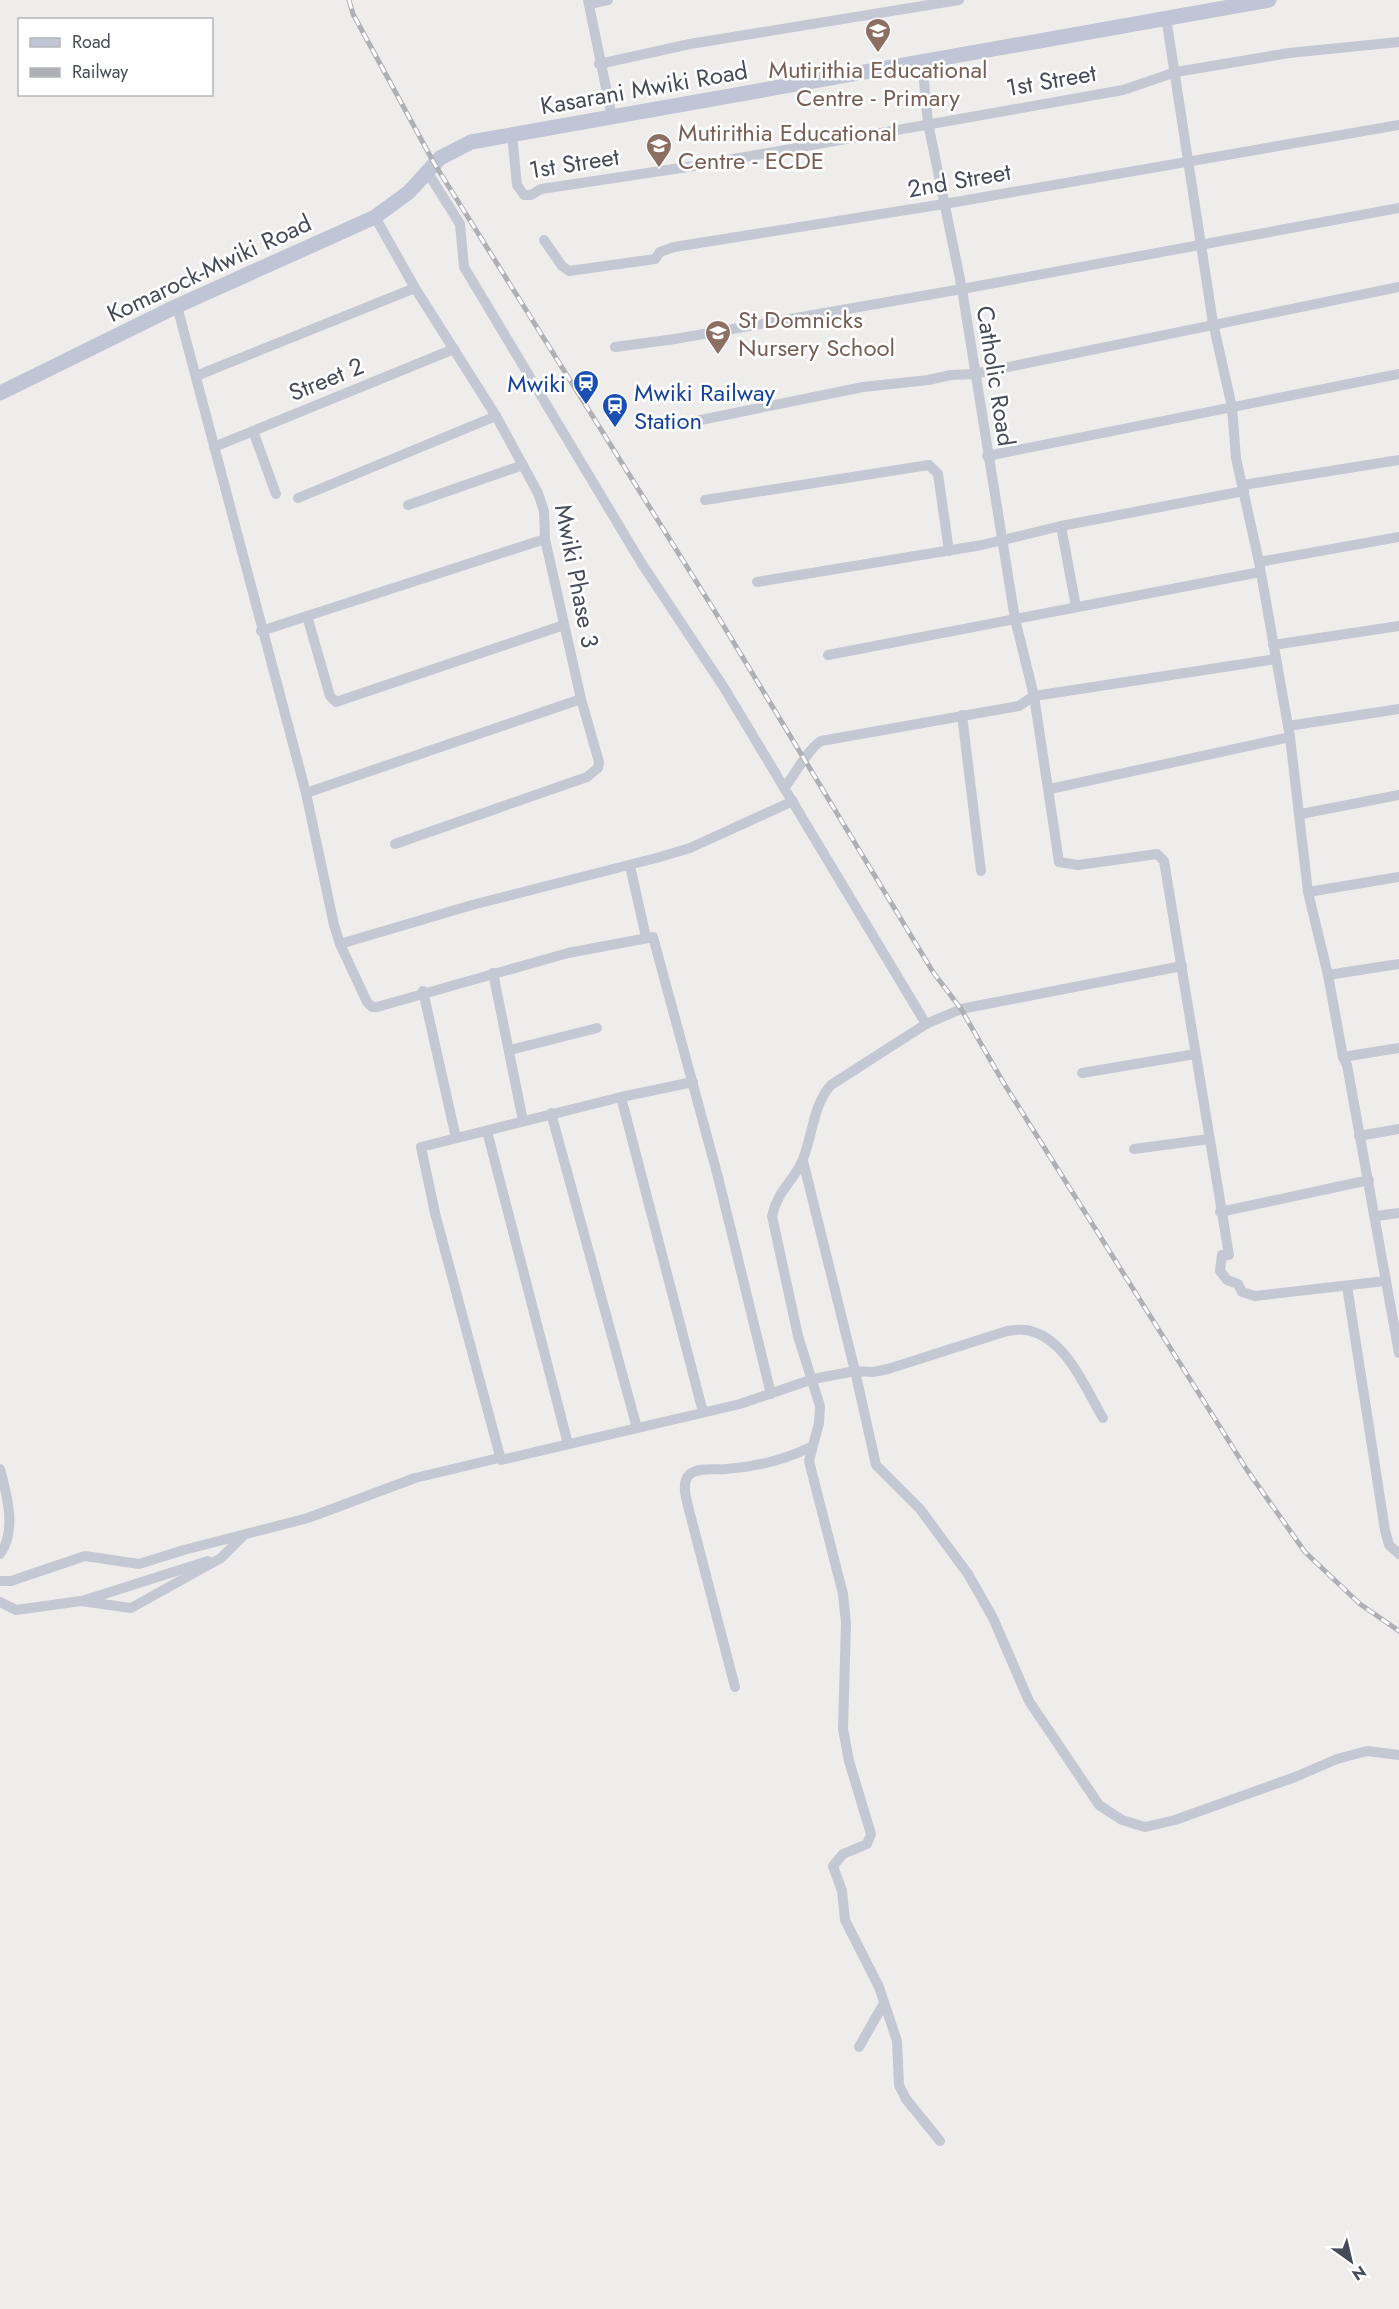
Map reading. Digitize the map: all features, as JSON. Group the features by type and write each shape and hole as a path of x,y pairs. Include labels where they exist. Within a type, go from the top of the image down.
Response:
{"main road":[{"name":"Kasarani Mwiki Road","path":"428,172 434,163 460,146 512,135 1269,0"},
{"name":"Komarock-Mwiki Road","path":"0,393 177,306 375,217 409,192 428,172"}],"street":[{"path":"608,0 589,2 599,64 612,117"},
{"path":"599,64 690,44 959,0"},
{"path":"1166,17 1213,323 1232,407 1236,458 1260,567 1289,732 1301,814 1308,892 1328,975 1343,1057 1347,1065 1376,1216 1385,1281 1394,1301 1399,1353"},
{"name":"1st Street","path":"512,135 517,185 524,195 531,195 541,189 694,166 1123,90 1176,72 1289,53 1399,42"},
{"name":"Catholic Road","path":"921,61 928,123 962,289 1015,619 1034,696 1050,789 1059,862 1078,865 1157,854 1161,856 1164,861 1182,966"},
{"name":"2nd Street","path":"544,240 562,266 569,271 655,259 660,252 674,247 944,204 1399,125"},
{"path":"428,172 460,224 464,267 642,564 723,686 785,787 926,1024"},
{"path":"615,347 962,289 1399,208"},
{"name":"Mwiki Phase 3","path":"375,217 415,288 496,416 544,510 545,539 581,699 599,762 593,773 395,844"},
{"path":"671,426 863,387 974,374 1213,323 1399,287"},
{"path":"196,376 415,288"},
{"path":"177,306 261,631 306,793 326,891 340,944 369,1005 377,1007 423,992 568,953 652,936 655,940 693,1082 771,1394"},
{"name":"Street 2","path":"214,447 454,349"},
{"path":"987,456 1399,374"},
{"path":"298,498 496,416"},
{"path":"253,431 276,494"},
{"path":"758,582 949,551 1243,488 1399,460"},
{"path":"408,506 523,465"},
{"path":"705,500 929,465 938,474 949,551"},
{"path":"1061,526 1076,607"},
{"path":"828,655 1076,607 1399,537"},
{"path":"261,631 545,539"},
{"path":"307,616 330,696 336,702 564,625"},
{"path":"1274,645 1399,626"},
{"path":"785,787 805,761 813,746 821,741 1019,706 1034,696 1276,659"},
{"path":"306,793 581,699"},
{"path":"1050,789 1399,708"},
{"path":"962,715 981,871"},
{"path":"1301,814 1399,795"},
{"path":"340,944 462,908 630,866 690,848 793,801"},
{"path":"630,866 646,937"},
{"path":"1308,892 1399,877"},
{"path":"1328,975 1399,964"},
{"path":"940,2140 906,2099 899,2085 897,2041 879,1987 846,1920 842,1891 833,1866 843,1854 867,1844 871,1834 849,1761 843,1729 846,1623 843,1594 809,1461 819,1423 820,1406 798,1336 772,1216 775,1202 803,1161 822,1095 826,1090 926,1024 961,1009 1182,966 1220,1212 1229,1255 1222,1255 1220,1271 1248,1296 1385,1281"},
{"path":"493,974 523,1121"},
{"path":"423,992 456,1138"},
{"path":"510,1050 597,1028"},
{"path":"1343,1057 1399,1048"},
{"path":"1082,1073 1195,1054"},
{"path":"499,1458 421,1149 551,1113 693,1082"},
{"path":"621,1096 703,1412"},
{"path":"551,1113 637,1428"},
{"path":"1359,1136 1399,1129"},
{"path":"487,1131 568,1444"},
{"path":"1134,1149 1209,1139"},
{"path":"803,1161 807,1185 840,1304 847,1350 855,1371 876,1465 920,1509 968,1574 993,1618 1029,1701 1099,1806 1122,1820 1145,1827 1175,1820 1295,1777 1337,1759 1367,1750 1399,1755"},
{"path":"1220,1212 1369,1180"},
{"path":"1376,1216 1399,1213"},
{"path":"1347,1286 1385,1530 1389,1545 1399,1554"},
{"path":"0,1581 11,1581 85,1556 140,1564 184,1550 308,1518 415,1478 499,1458 502,1461 703,1412 771,1394 813,1379 855,1371 873,1372 888,1369 1007,1330 1026,1330 1056,1345 1066,1357 1103,1419"},
{"path":"735,1687 689,1510 686,1479 691,1473 700,1470 755,1466 787,1458 811,1447"},
{"path":"0,1469 8,1499 7,1544 0,1554"},
{"path":"81,1601 131,1608 222,1557 243,1536"},
{"path":"0,1602 16,1610 81,1601 126,1584 222,1557"},
{"path":"859,2047 884,2003"}],"railway":[{"path":"349,0 353,14 434,163 714,610 933,972 961,1009 1003,1082 1247,1470 1305,1552 1360,1604 1399,1631"}],"place":[{"name":"Mutirithia Educational Centre - Primary","path":"878,54"},
{"name":"Mutirithia Educational Centre - ECDE","path":"659,169"},
{"name":"St Domnicks Nursery School","path":"718,356"},
{"name":"Mwiki","path":"586,406"},
{"name":"Mwiki Railway Station","path":"615,429"}]}
